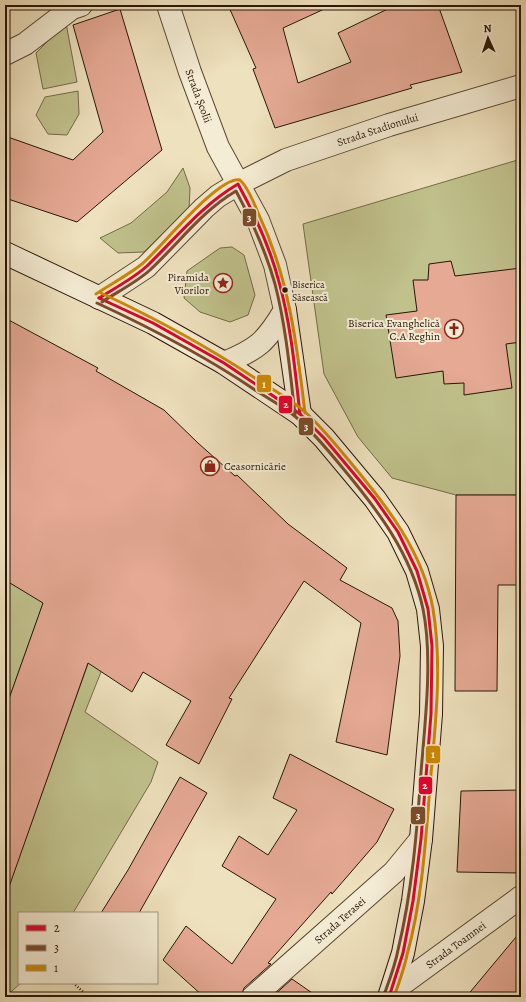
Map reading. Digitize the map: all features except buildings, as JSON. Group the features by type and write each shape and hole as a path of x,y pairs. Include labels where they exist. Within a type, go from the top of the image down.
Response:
{"street":[{"path":"5,54 25,44 72,8 81,5"},
{"name":"Strada Școlii","path":"168,5 190,72 218,147 258,220 275,265 285,310 300,414"},
{"name":"Strada Stadionului","path":"238,184 286,160 389,125 521,86"},
{"path":"99,298 146,267 204,208 238,184"},
{"path":"5,253 153,323 224,363 300,414 324,438 375,498 398,532 414,565 428,609 432,646 431,714 421,839 413,901 403,953 390,995"},
{"path":"224,363 258,346 272,332 285,310"},
{"name":"Strada Terasei","path":"253,997 394,872 421,839"},
{"name":"Strada Toamnei","path":"390,995 521,897"}],"path":[{"path":"74,984 90,997"}],"green space":[{"path":"66,23 77,82 43,89 36,53"},
{"path":"78,91 79,114 67,135 48,134 36,115 45,97"},
{"path":"521,159 521,495 456,495 392,478 358,437 324,374 303,224"},
{"path":"183,168 190,188 189,209 144,252 118,253 100,238 131,223 167,192"},
{"path":"232,247 244,255 255,295 248,315 230,322 200,312 184,298 187,271 220,248"},
{"path":"5,580 28,593 46,595 5,710"},
{"path":"105,616 130,627 101,672 85,712 158,762 151,782 74,912 18,912 18,984 20,984 5,997 5,897"}],"transit line":[{"name":"1","path":"96,294 142,264 190,214 218,189 230,182 240,180 251,196 278,263 285,287 299,362 305,413"},
{"name":"2","path":"99,298 124,283 147,266 201,212 225,192 238,184 262,232 279,282 290,331 300,414"},
{"name":"3","path":"102,302 133,283 150,270 201,218 236,191 258,237 275,284 285,333 295,415"},
{"name":"1","path":"101,293 203,346 242,369 304,411 329,436 378,496 402,531 421,568 428,588 436,629 438,671 436,712 425,842 417,911 400,981 394,997"},
{"name":"2","path":"99,298 153,323 224,363 300,414 324,438 375,499 398,532 417,571 428,609 432,646 431,714 421,839 413,901 403,953 389,997"},
{"name":"3","path":"97,303 159,333 199,355 278,404 297,418 325,447 380,515 401,550 410,569 418,589 426,628 428,669 426,712 416,839 407,906 397,956 384,995"}],"place":[{"name":"Piramida Viorilor","path":"223,283"},
{"name":"Biserica Săsească","path":"285,290"},
{"name":"Biserica Evanghelică C.A Reghin","path":"454,329"},
{"name":"Ceasornicărie","path":"210,466"}]}
